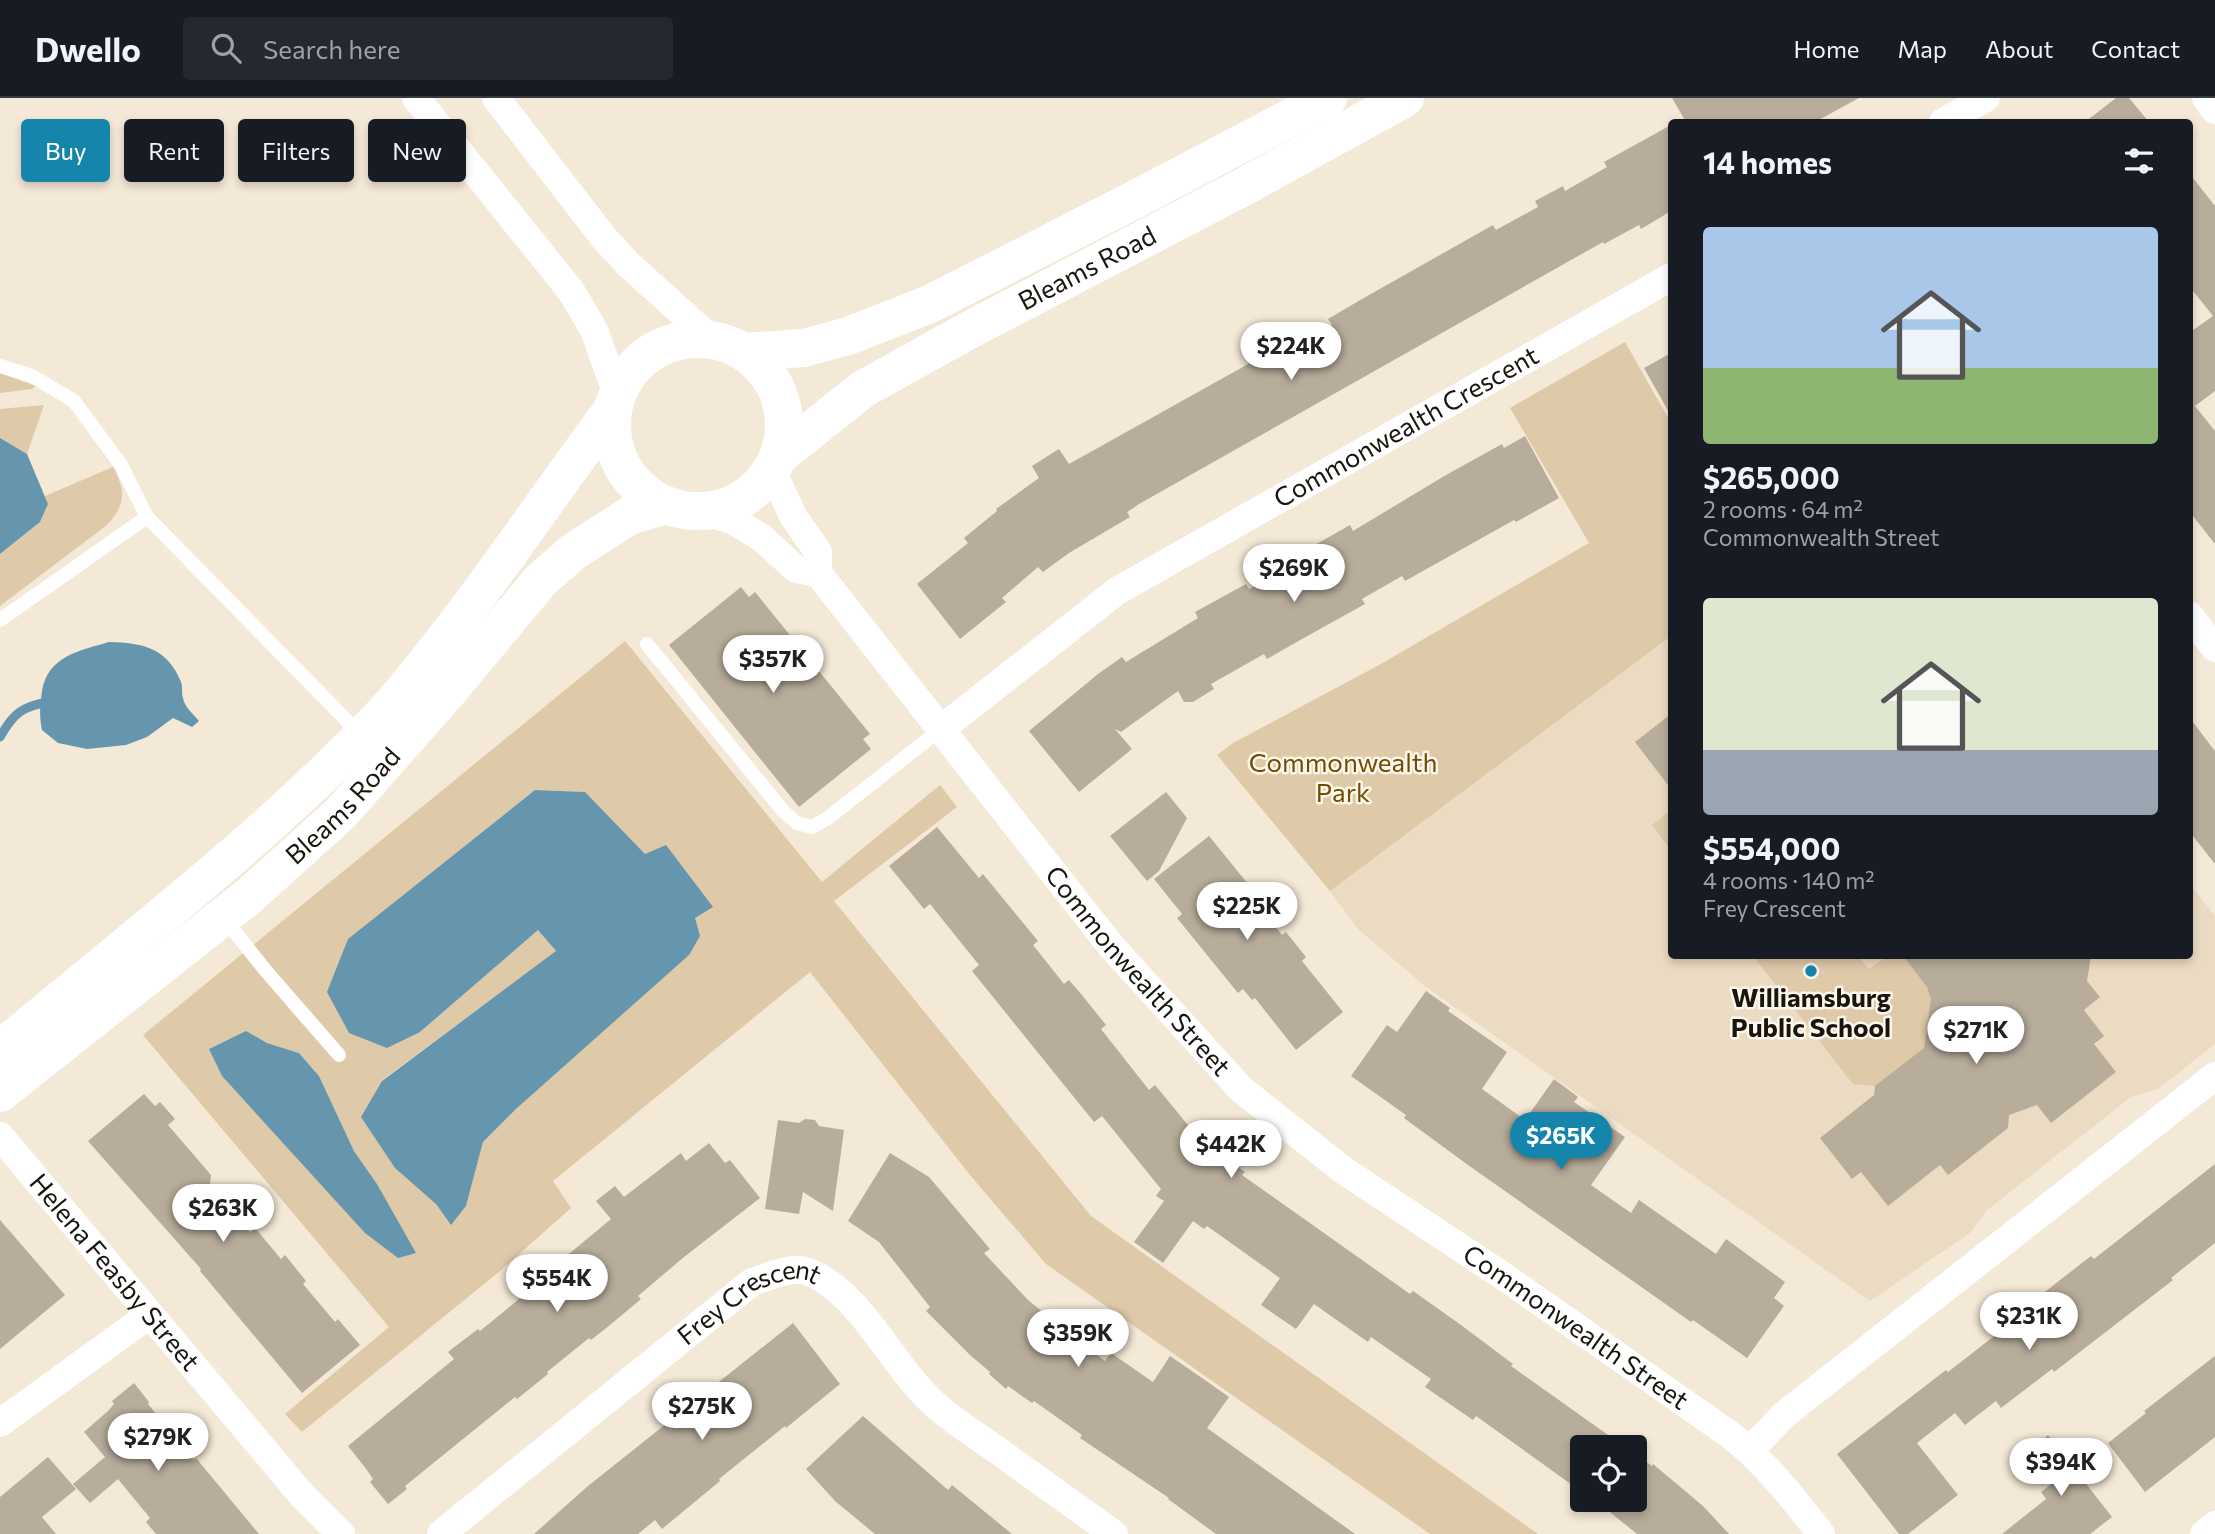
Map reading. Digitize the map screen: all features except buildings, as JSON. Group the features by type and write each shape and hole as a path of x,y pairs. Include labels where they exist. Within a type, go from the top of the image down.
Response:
{"main road":[{"name":"Bleams Road","path":"728,345 804,348 848,335 930,304 1328,98"},
{"name":"Bleams Road","path":"776,463 863,388 1249,184 1405,98"},
{"path":"688,339 728,345 762,366 776,386 783,409 785,433 776,463 754,491 731,505 705,511 680,510 657,501 637,486 622,467 613,443 611,419 615,402 628,374 644,357 665,345 688,339"},
{"name":"Bleams Road","path":"0,1049 228,863 299,800 385,712 469,608 524,534 615,402"},
{"name":"Bleams Road","path":"0,1093 249,896 340,814 446,694 541,580 573,552 629,516 666,505"}],"street":[{"path":"415,98 572,291 594,330 615,402"},
{"path":"496,98 604,238 628,264 728,345"},
{"path":"1948,119 1986,98"},
{"path":"2206,98 2215,110"},
{"name":"Commonwealth Crescent","path":"941,729 1117,591 1668,279"},
{"name":"Commonwealth Street","path":"776,463 793,516 818,552 818,573 1111,946 1241,1089 1343,1170 1506,1278 1750,1450 1787,1490 1821,1534"},
{"name":"Commonwealth Street","path":"705,511 734,521 762,537 796,569 818,573"},
{"path":"2193,620 2215,648"},
{"path":"1750,1450 1785,1414 2215,1076"},
{"name":"Helena Feasby Street","path":"0,1136 301,1494 341,1534"},
{"name":"Frey Crescent","path":"441,1534 752,1282 782,1272 806,1271 832,1284 857,1310 891,1356 926,1396 979,1438 1114,1534"},
{"path":"0,1423 149,1315"},
{"path":"2204,1534 2215,1525"}],"lane":[{"path":"0,366 32,376 74,401 121,465 147,517 362,736"},
{"path":"0,620 147,517"},
{"path":"647,644 783,812 797,823 812,827 828,818 941,729"},
{"path":"223,916 266,971 339,1055"}],"shaded area":[{"name":"Williamsburg Public School","path":"1668,638 1668,959 2193,959 2193,888 2215,916 2215,1044 2158,1089 2131,1097 1986,1211 1970,1233 1870,1301 1426,987 1358,929 1330,891"}],"green space":[{"name":"Commonwealth Park","path":"1625,342 1668,418 1668,638 1330,891 1217,755 1233,743 1379,665 1589,543 1510,408"},
{"path":"0,373 36,386 32,389 0,393"},
{"path":"44,405 27,454 0,438 0,409"},
{"path":"113,467 122,498 113,518 0,606 0,554 40,522 48,504 45,496"},
{"path":"625,641 822,882 940,785 957,807 834,901 1091,1216 1538,1534 1430,1534 1046,1264 970,1175 810,972 553,1181 571,1208 500,1271 302,1432 285,1414 389,1327 143,1035","holes":["535,790 584,792 646,855 517,1108 483,1142 466,1206 451,1224 436,1204 382,1080 556,952 539,929 420,1032 349,1033 328,992 348,939","246,1032 267,1043 299,1053 319,1076 354,1151 377,1184 415,1253 209,1049"]},
{"path":"1668,812 1668,846 1652,825"},
{"path":"1755,959 1861,959 1869,969 1884,959 1905,959 1931,992 1931,1001 1940,1004 1929,1013 1926,1036 1942,1057 1875,1086 1853,1084"}],"water":[{"path":"0,438 27,454 48,504 40,522 0,554"},
{"path":"109,642 143,646 161,654 175,670 182,684 185,704 199,721 192,727 173,718 147,737 126,745 87,749 58,743 42,730 42,691 51,670 58,662 76,652"},
{"path":"535,790 585,792 645,854 666,845 713,907 695,918 700,936 689,955 517,1108 483,1142 466,1206 451,1225 436,1204 395,1168 361,1117 382,1081 556,951 538,930 420,1032 387,1048 349,1033 327,992 348,939"},
{"path":"246,1031 267,1043 299,1053 319,1076 354,1151 377,1184 416,1253 398,1258 365,1233 222,1076 209,1049"}],"waterway":[{"path":"0,737 19,712 49,702"}],"place":[{"name":"Williamsburg Public School","path":"1811,971"}]}
